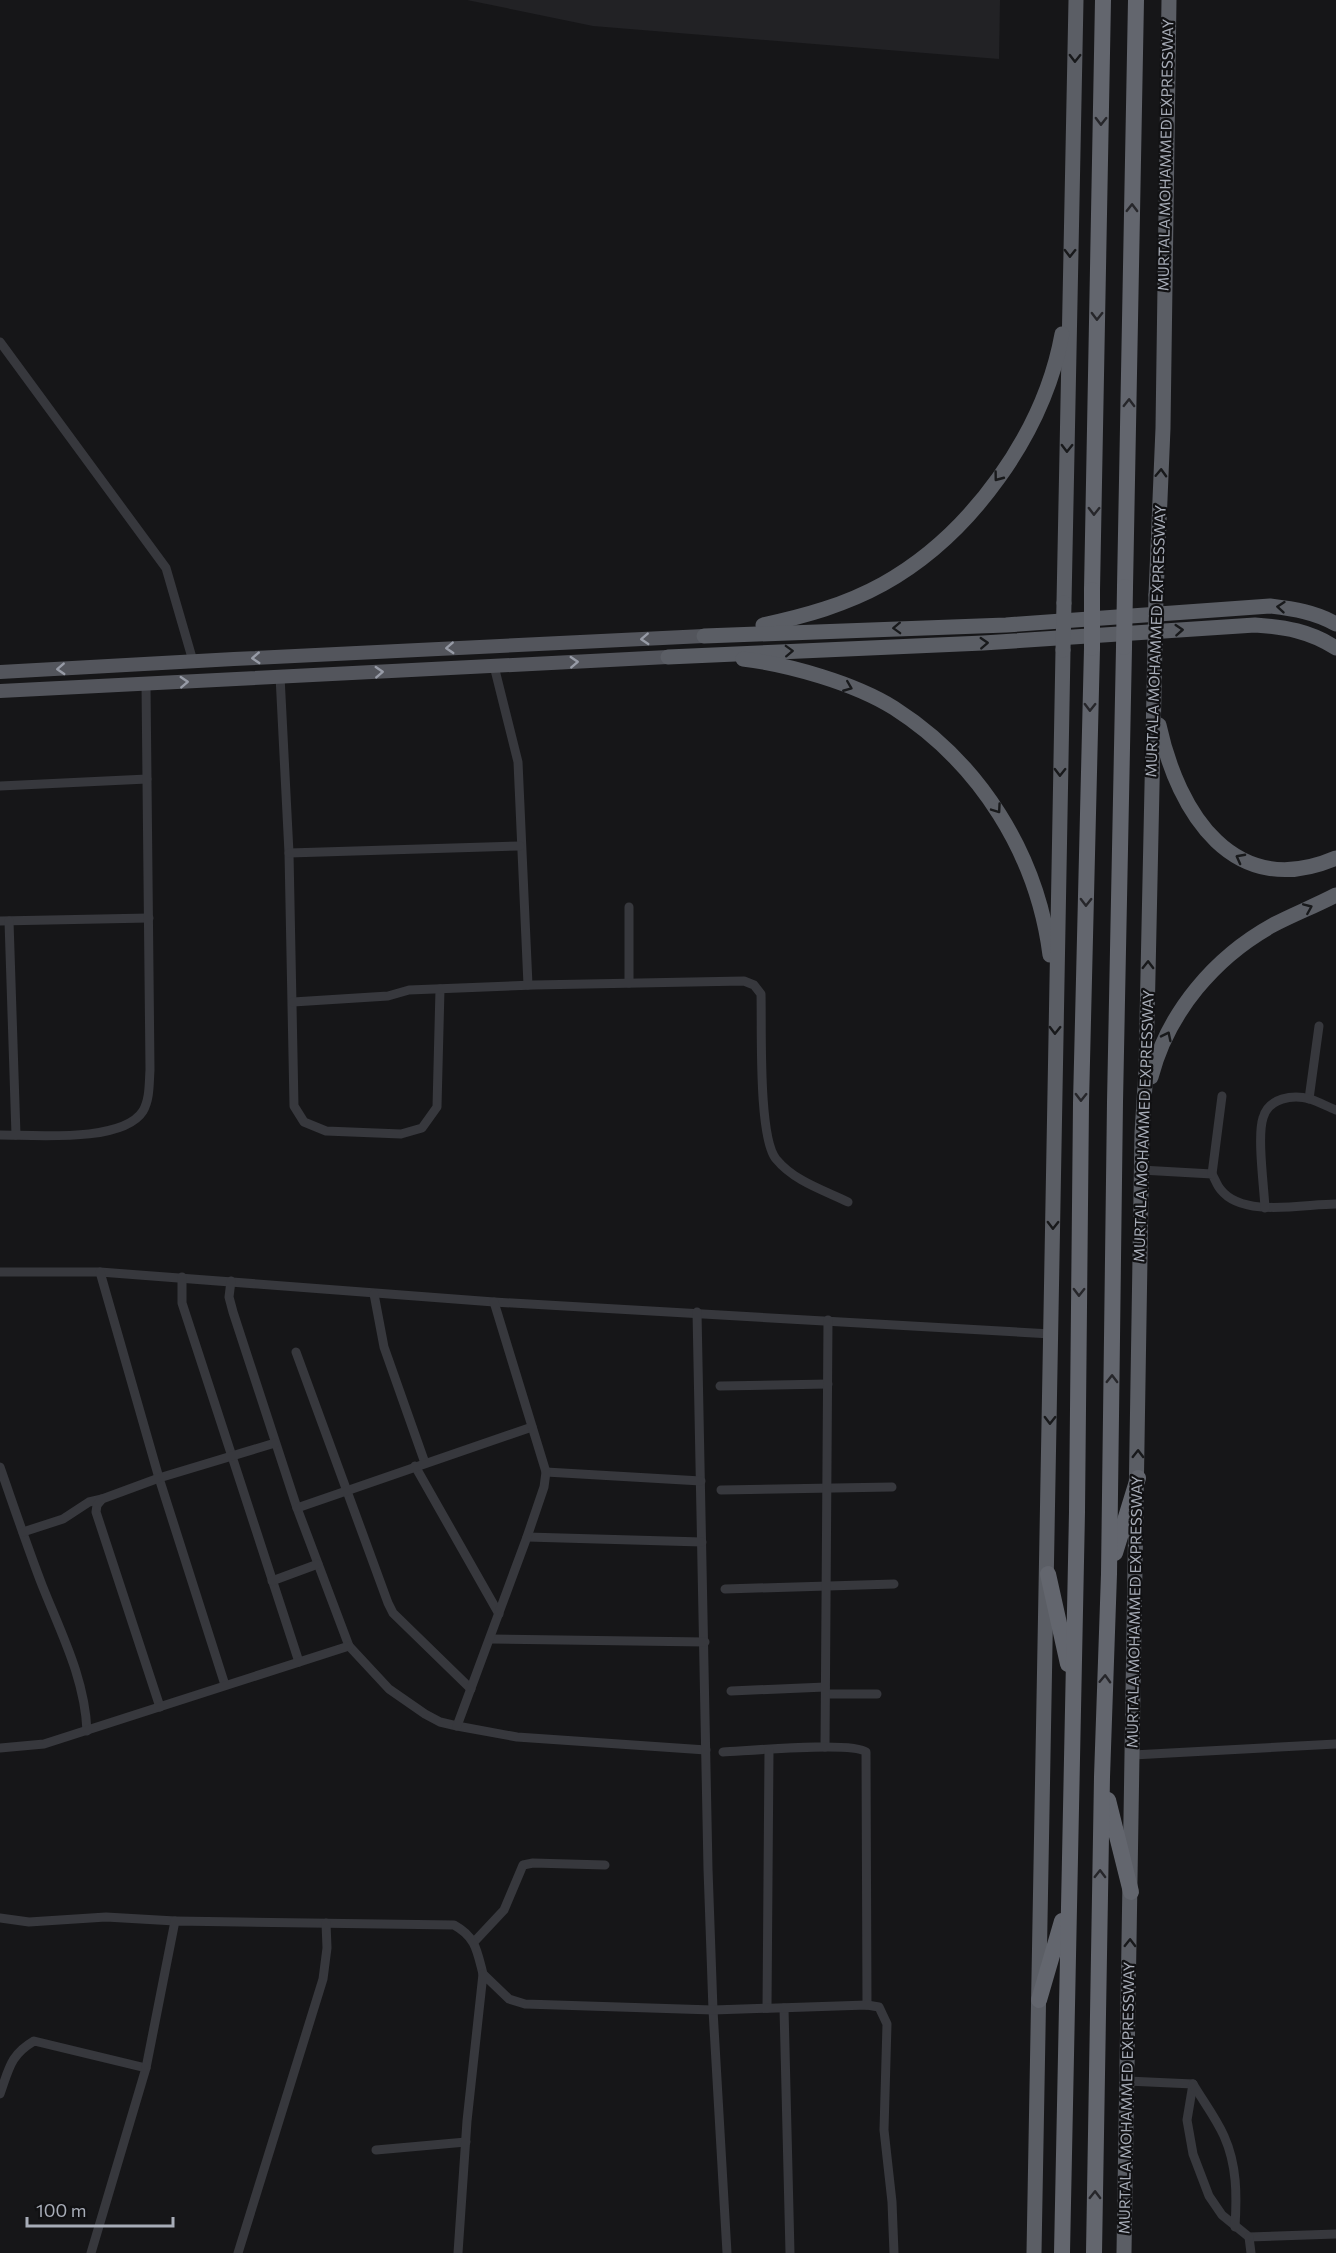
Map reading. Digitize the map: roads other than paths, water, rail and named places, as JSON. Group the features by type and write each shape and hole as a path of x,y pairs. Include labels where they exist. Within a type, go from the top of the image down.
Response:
{"highway":[{"path":"1034,2253 1048,1574 1055,1002 1076,0"},
{"path":"1062,2253 1074,1690 1081,1103 1092,648 1103,0"},
{"name":"MURTALA MOHAMMED EXPRESSWAY","path":"1094,2253 1102,1777 1109,1574 1115,1102 1136,0"},
{"name":"MURTALA MOHAMMED EXPRESSWAY","path":"1124,2253 1138,1478 1141,1170 1146,1069 1153,684 1163,428 1169,0"},
{"path":"704,636 820,612 851,600 885,583 918,560 947,535 993,484 1020,446 1050,383 1064,320 1070,309"},
{"path":"704,636 1006,625 1270,606 1299,609 1324,617 1336,624"},
{"path":"668,657 983,643 1255,625 1295,629 1336,648"},
{"path":"668,657 722,657 757,661 828,679 893,707 938,742 962,764 985,793 1003,817 1019,847 1042,913 1055,1002"},
{"path":"1153,684 1163,744 1175,780 1196,819 1221,847 1253,864 1284,870 1302,869 1336,858"},
{"path":"1142,1133 1148,1091 1155,1064 1177,1016 1192,993 1216,968 1250,939 1336,895"},
{"path":"1109,1574 1138,1478"},
{"path":"1048,1574 1074,1690"},
{"path":"1102,1777 1131,1892"},
{"path":"1039,2000 1068,1900"}],"main road":[{"path":"0,672 704,636"},
{"path":"0,692 668,657"}],"street":[{"path":"0,342 166,568 193,661"},
{"path":"494,666 518,762 528,985"},
{"path":"280,676 290,853 294,1106 304,1122 326,1131 401,1134 422,1128 437,1107 440,989"},
{"path":"0,1135 97,1133 114,1130 132,1121 142,1112 148,1097 150,1070 146,684"},
{"path":"0,786 147,779"},
{"path":"290,853 520,846"},
{"path":"628,907 628,982"},
{"path":"16,1135 4,921 148,918"},
{"path":"293,1002 388,996 409,990 628,982 744,981 754,985 761,994 764,1100 770,1148 775,1158 800,1180 848,1202"},
{"path":"1309,1099 1319,1026"},
{"path":"1222,1096 1212,1174 1221,1191 1233,1201 1265,1208 1336,1204"},
{"path":"1265,1208 1261,1132 1263,1118 1268,1108 1276,1101 1292,1097 1309,1099 1336,1110"},
{"path":"1141,1170 1212,1174"},
{"path":"0,1272 100,1272 494,1302 1051,1334"},
{"path":"100,1272 159,1478 225,1685"},
{"path":"182,1277 182,1303 299,1662"},
{"path":"231,1281 229,1297 232,1312 297,1508 349,1646 389,1689 405,1702 440,1722 457,1726 517,1737 706,1750"},
{"path":"374,1294 384,1347 425,1463"},
{"path":"457,1726 527,1537 544,1487 546,1473 494,1302"},
{"path":"697,1312 713,2010 727,2253"},
{"path":"825,1747 828,1320"},
{"path":"296,1352 387,1603 393,1613 471,1689"},
{"path":"720,1386 828,1384"},
{"path":"297,1508 532,1427"},
{"path":"22,1532 63,1519 89,1502 275,1443"},
{"path":"415,1466 499,1614"},
{"path":"0,1467 22,1532 81,1684 87,1731"},
{"path":"546,1473 701,1481"},
{"path":"721,1490 892,1487"},
{"path":"102,1499 97,1505 96,1512 160,1707"},
{"path":"527,1537 702,1542"},
{"path":"272,1581 318,1564"},
{"path":"724,1589 894,1584"},
{"path":"491,1639 705,1642"},
{"path":"0,1748 44,1744 349,1646"},
{"path":"731,1691 825,1690 877,1694"},
{"path":"1133,1755 1336,1744"},
{"path":"723,1752 825,1747 863,1749 867,1756 867,2005"},
{"path":"768,2008 769,1750"},
{"path":"474,1942 504,1910 523,1865 533,1863 605,1865"},
{"path":"0,1918 29,1922 106,1917 175,1921 454,1925 465,1931 474,1942 483,1974 475,2034 458,2253"},
{"path":"91,2253 146,2068 175,1921"},
{"path":"238,2253 323,1980 327,1948 326,1923"},
{"path":"483,1974 509,2000 525,2004 713,2010 867,2005 879,2007 887,2024 884,2130 892,2202 894,2253"},
{"path":"784,2008 790,2253"},
{"path":"0,2094 14,2056 34,2041 146,2068"},
{"path":"1127,2081 1193,2084"},
{"path":"1193,2084 1187,2120 1193,2154 1209,2196 1222,2215 1249,2237 1336,2234"},
{"path":"1193,2084 1224,2134 1233,2158 1237,2191 1235,2227"},
{"path":"376,2150 466,2142"},
{"path":"1249,2237 1251,2253"}]}
